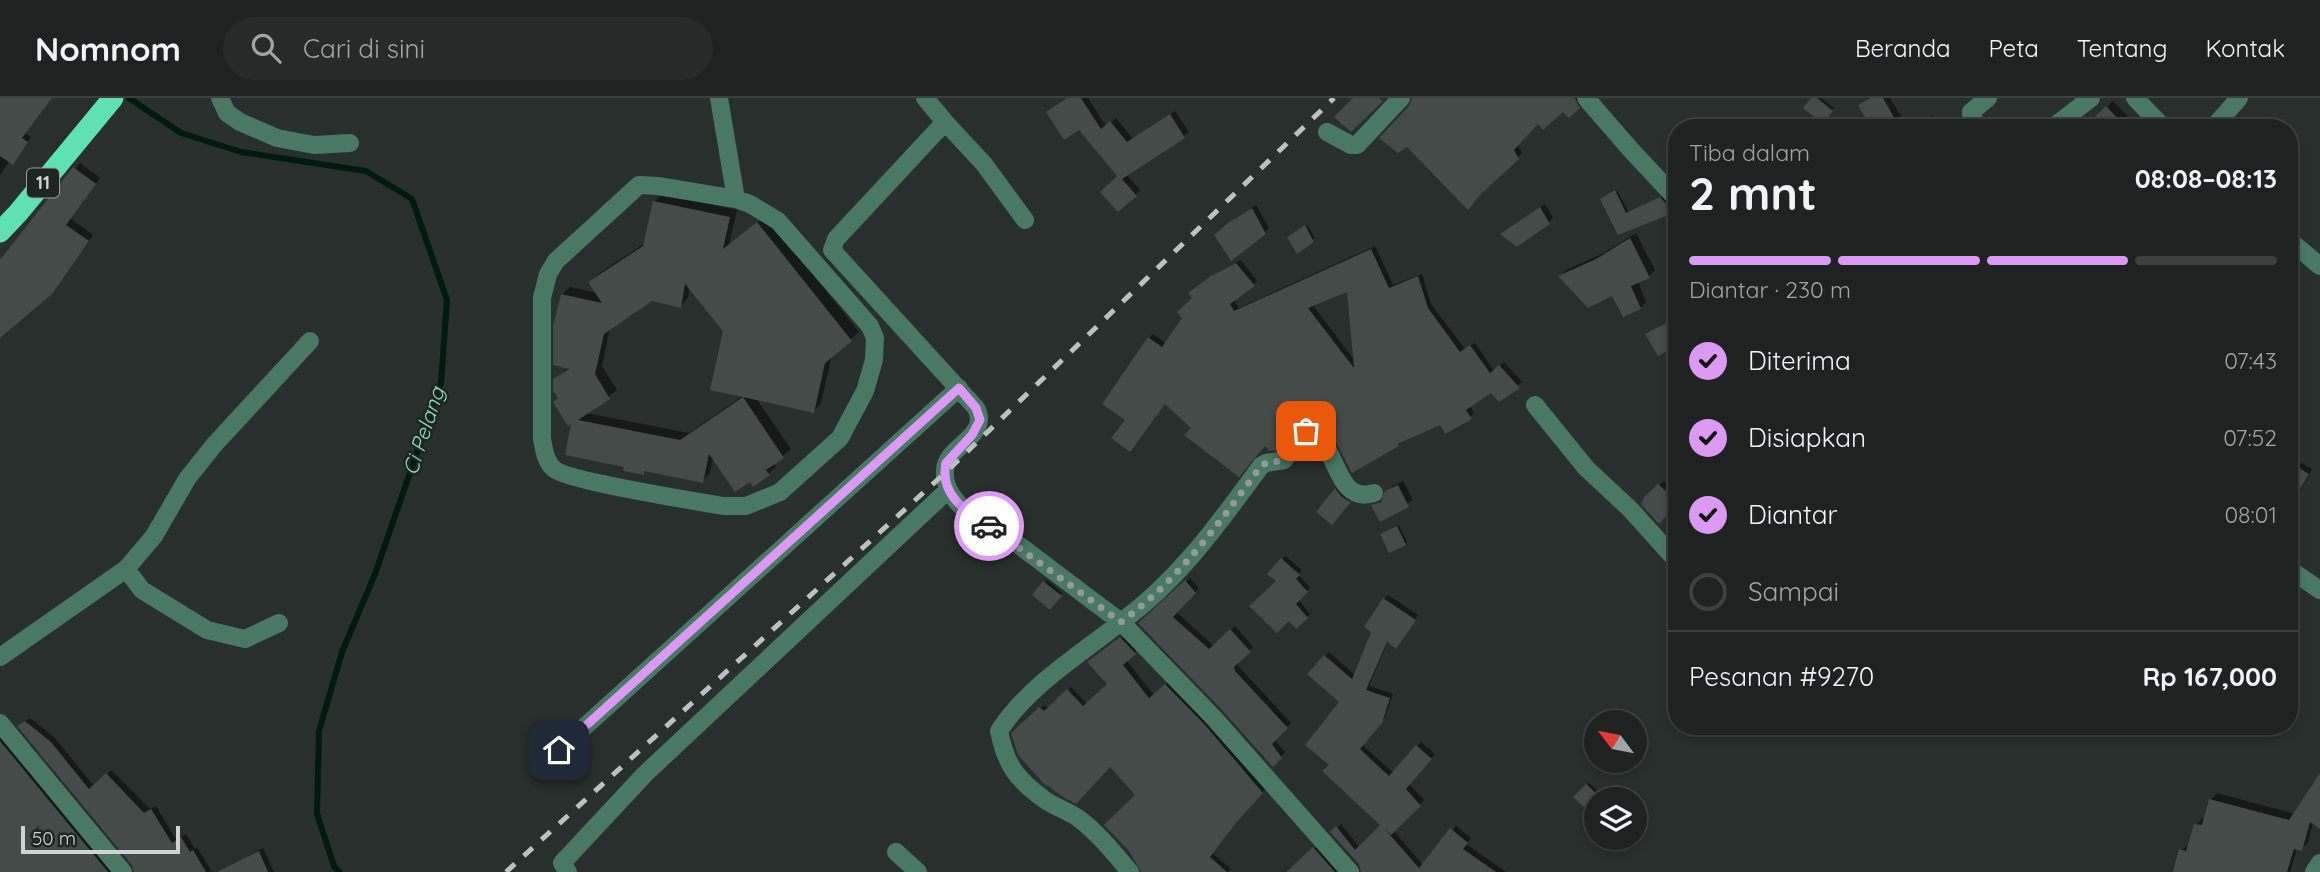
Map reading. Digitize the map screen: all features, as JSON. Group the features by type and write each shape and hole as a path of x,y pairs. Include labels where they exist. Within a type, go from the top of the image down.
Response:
{"highway":[{"name":"11","path":"0,232 113,98"}],"street":[{"path":"220,98 227,113 240,122 277,138 314,145 349,143"},
{"path":"719,98 736,199"},
{"path":"925,98 984,164 1025,220"},
{"path":"1327,132 1357,145 1401,98"},
{"path":"1974,119 1971,112 1988,98"},
{"path":"2064,119 2091,98"},
{"path":"2134,98 2155,119"},
{"path":"2221,119 2239,98"},
{"path":"1595,101 1630,150 1668,190"},
{"path":"945,122 836,239 832,250 976,408 980,420 972,435 946,463 945,483 948,490 970,513 1006,536 1121,622 1213,717 1350,872"},
{"path":"639,186 658,186 736,199 778,221 870,326 875,338 874,360 865,391 840,438 780,492 746,506 723,506 697,501 579,478 554,469 545,457 542,439 542,298 548,274 556,261 639,186"},
{"path":"2298,248 2320,266"},
{"path":"0,657 127,569 154,536 187,478 310,341"},
{"path":"559,750 959,388"},
{"path":"1535,405 1586,468 1630,509 1668,551"},
{"path":"1130,872 1101,838 1077,817 1045,800 1015,775 1006,758 999,731 1009,716 1037,688 1151,599 1189,560 1261,466 1284,460 1306,431 1313,432 1321,439 1348,487 1364,495 1374,494"},
{"path":"568,872 562,863 645,774 948,490"},
{"path":"127,569 142,590 207,630 245,639 279,623"},
{"path":"2298,575 2320,590"},
{"path":"0,723 123,872"},
{"path":"896,852 918,872"},
{"path":"2314,872 2320,863"}],"building":[{"path":"0,98 52,98 22,138 28,142 13,165 0,156"},
{"path":"1067,98 1081,98 1101,129 1110,121 1127,142 1170,114 1185,138 1122,179 1137,196 1118,212 1100,192 1117,176 1079,130 1064,140 1046,112"},
{"path":"1353,98 1378,98 1383,101 1351,132 1334,117"},
{"path":"1412,98 1575,98 1580,108 1569,118 1563,112 1543,130 1538,124 1514,150 1519,159 1480,195 1468,210 1407,147 1398,153 1379,138 1409,106"},
{"path":"1811,98 1817,98 1833,111 1827,119 1817,119 1803,108"},
{"path":"1870,98 1883,98 1895,119 1866,119 1858,105"},
{"path":"2106,106 2118,119 2092,119"},
{"path":"73,167 96,184 66,225 89,241 52,294 0,338 0,260"},
{"path":"1615,190 1626,213 1660,197 1668,206 1668,215 1618,235 1600,199"},
{"path":"653,201 730,217 723,249 757,222 852,341 825,363 814,413 743,397 784,458 766,470 770,475 753,487 750,482 735,492 709,454 703,483 644,471 644,475 623,471 624,467 565,455 571,424 568,426 553,402 558,398 553,391 553,379 569,369 553,365 553,326 561,294 602,303 588,282 643,246","holes":["685,284 723,331 710,390 743,397 680,440 578,420 610,399 595,374 604,334 652,301 681,308"]},
{"path":"1540,207 1550,224 1517,247 1500,234"},
{"path":"1252,208 1266,234 1231,261 1214,235"},
{"path":"1305,225 1314,242 1297,254 1287,237"},
{"path":"1630,238 1650,278 1631,286 1641,309 1623,317 1612,296 1588,308 1558,276 1596,259"},
{"path":"1371,249 1389,288 1418,276 1428,308 1460,352 1470,345 1490,373 1499,365 1520,388 1499,402 1491,393 1466,410 1472,419 1445,434 1440,425 1398,444 1399,446 1352,473 1333,437 1322,425 1306,420 1297,424 1278,450 1269,451 1265,446 1239,477 1184,435 1191,428 1165,404 1130,452 1111,438 1125,420 1102,404 1148,337 1162,347 1182,318 1177,312 1192,298 1188,293 1211,276 1236,263 1255,286 1230,304 1234,311","holes":["1347,292 1354,368 1308,308"]},
{"path":"1668,322 1668,350 1658,356 1645,334"},
{"path":"2298,467 2309,474 2298,493"},
{"path":"1658,484 1668,493 1668,514 1659,524 1641,504 1645,496"},
{"path":"1398,485 1409,507 1380,522 1371,505 1381,502 1385,491"},
{"path":"1335,488 1342,497 1351,502 1332,525 1316,512"},
{"path":"1397,526 1406,545 1389,553 1380,534"},
{"path":"1281,558 1300,575 1296,579 1308,592 1296,604 1308,618 1296,629 1289,621 1277,633 1249,606 1276,581 1267,574"},
{"path":"1185,580 1196,593 1173,617 1209,649 1230,629 1251,652 1234,667 1235,671 1288,728 1272,744 1282,758 1273,767 1138,623"},
{"path":"1043,581 1062,596 1050,610 1032,595"},
{"path":"1383,598 1416,620 1396,649 1387,642 1366,690 1390,698 1382,723 1360,749 1389,776 1416,745 1432,759 1406,789 1421,806 1391,835 1383,827 1419,868 1450,828 1468,843 1463,849 1496,872 1361,872 1359,864 1330,832 1336,826 1355,850 1380,825 1322,771 1329,765 1305,745 1339,702 1307,674 1324,655 1352,679 1371,632 1364,627"},
{"path":"1120,637 1136,654 1123,665 1149,698 1165,684 1205,725 1263,793 1210,857 1227,872 1141,872 1129,851 1104,825 1135,795 1110,767 1076,804 1046,786 1018,755 1011,733 1039,707 1044,711 1067,689 1083,706 1107,684 1087,662"},
{"path":"25,721 51,742 89,789 106,773 144,813 151,809 172,843 181,837 190,852 193,850 206,872 134,872 132,865 17,726"},
{"path":"0,741 108,872 0,872"},
{"path":"2320,773 2320,829 2310,822 2302,851 2294,849 2287,872 2173,872 2179,849 2186,851 2194,824 2202,825 2209,799 2289,820"},
{"path":"1586,784 1589,787 1584,787 1584,807 1573,797"},
{"path":"1313,847 1335,872 1286,872"},
{"path":"259,851 268,872 217,872"}],"waterway":[{"name":"Ci Pelang","path":"129,98 181,133 241,152 366,171 412,199 447,300 441,383 375,574 342,652 319,731 317,814 334,866 339,872"}],"railway":[{"path":"506,872 945,473 1334,98"}],"way so far":[{"path":"989,526 1121,622 1151,599 1189,560 1261,466 1271,461 1284,460 1306,431"}],"route":[{"path":"559,750 959,388 976,408 980,420 972,435 948,459 945,483 960,505 989,526"}]}
